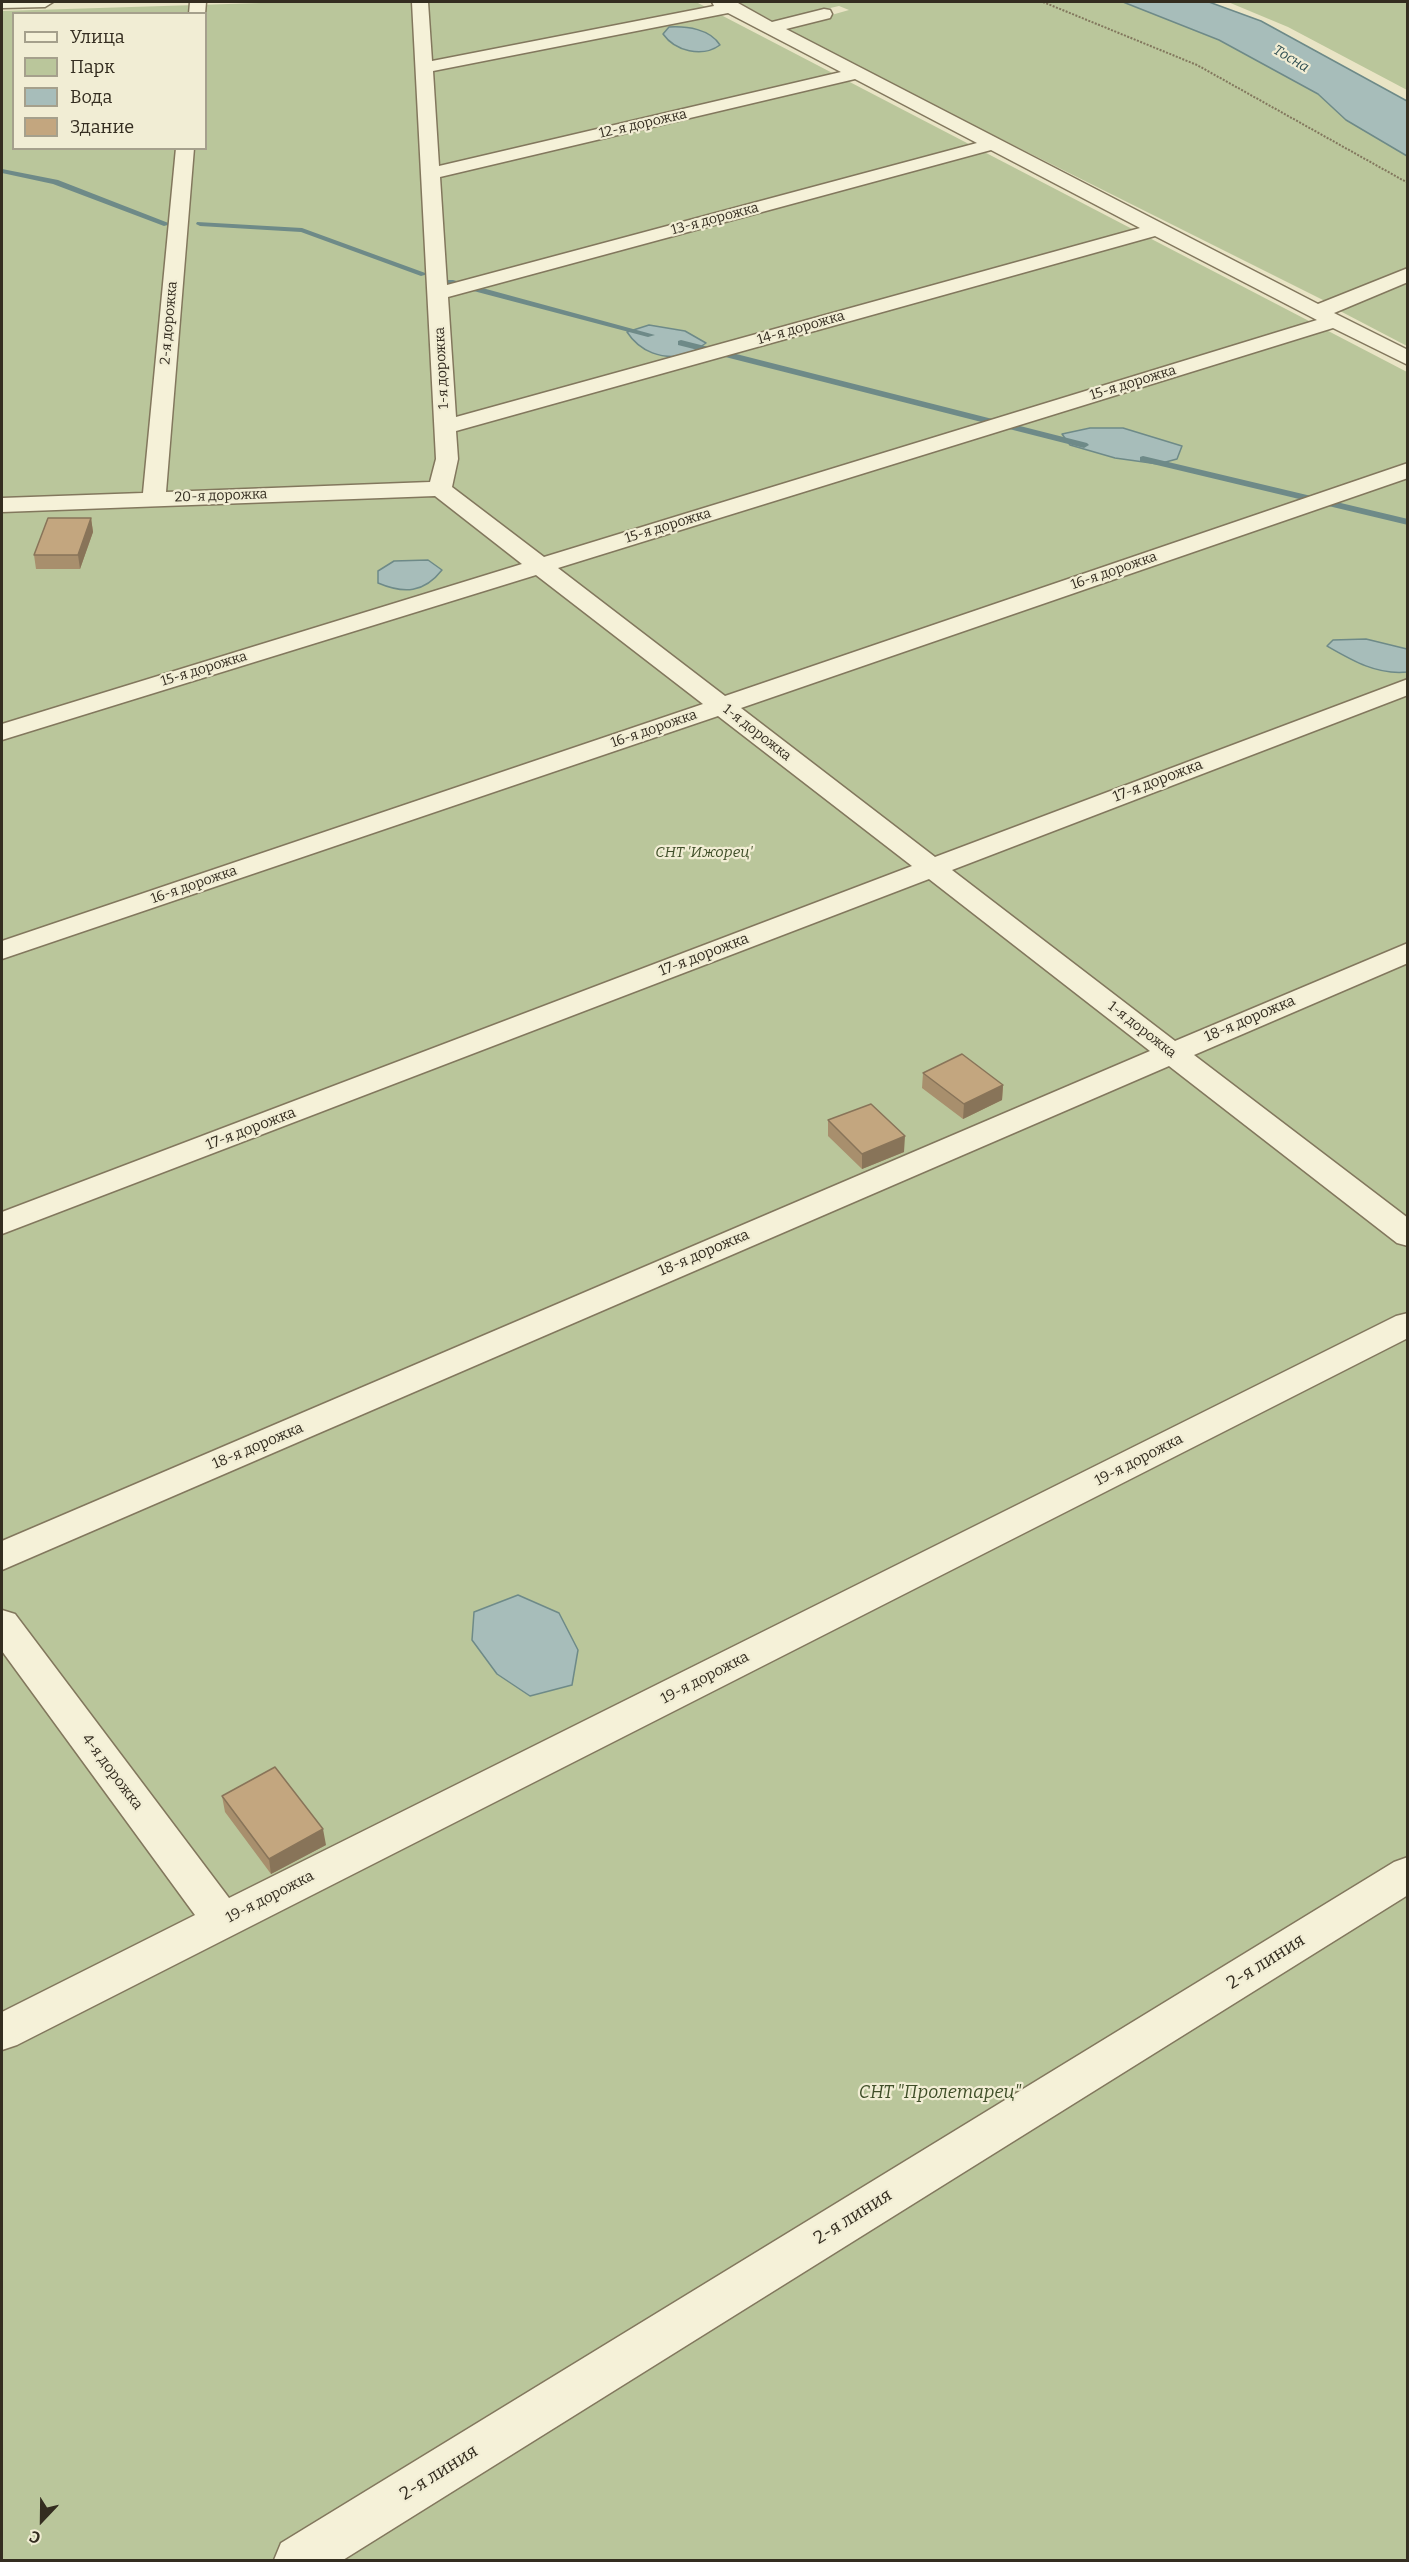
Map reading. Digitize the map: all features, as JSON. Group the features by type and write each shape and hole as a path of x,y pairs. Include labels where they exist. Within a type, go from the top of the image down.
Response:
{"street":[{"path":"2,3 45,2"},
{"name":"1-я дорожка","path":"420,2 430,174 443,292 447,459 440,489 1407,1235"},
{"path":"424,68 726,4 855,74 1407,359"},
{"path":"771,28 824,14"},
{"name":"12-я дорожка","path":"430,174 855,74"},
{"name":"13-я дорожка","path":"443,292 993,144"},
{"name":"2-я дорожка","path":"154,498 185,150"},
{"name":"14-я дорожка","path":"446,427 1157,229"},
{"name":"15-я дорожка","path":"2,732 1016,419 1327,316 1359,297 1407,274"},
{"name":"16-я дорожка","path":"2,950 722,706 1407,470"},
{"name":"20-я дорожка","path":"2,505 440,489"},
{"name":"17-я дорожка","path":"2,1224 1407,686"},
{"name":"18-я дорожка","path":"2,1556 1407,952"},
{"name":"19-я дорожка","path":"2,2032 1407,1324"},
{"name":"4-я дорожка","path":"2,1624 224,1921"},
{"name":"2-я линия","path":"298,2560 1407,1874"}],"path":[{"path":"1043,2 1197,65 1407,183"}],"green space":[{"name":"СНТ 'Ижорец'","path":"293,2 696,2 1407,372 1407,2560 2,2560 2,11"},
{"path":"738,2 1123,2 1219,40 1318,94 1346,120 1407,156 1407,267 1353,294 1327,302 863,70 786,28 849,10 839,6 773,21"},
{"path":"1228,2 1407,2 1407,90 1288,27"},
{"path":"1407,278 1407,346 1340,311"}],"water":[{"name":"Тосна","path":"1123,2 1209,2 1261,21 1407,101 1407,156 1346,120 1318,94 1219,40"},
{"path":"669,27 683,27 704,32 720,45 705,51 689,51 674,45 663,34"},
{"path":"649,325 685,331 706,343 686,355 668,356 652,353 638,345 627,332"},
{"path":"1090,428 1123,428 1182,446 1177,459 1158,464 1115,458 1070,445 1062,434"},
{"path":"428,560 442,570 435,578 421,587 405,590 378,583 378,571 394,561"},
{"path":"1366,639 1407,649 1407,672 1375,669 1356,662 1327,646 1333,640"},
{"path":"518,1595 559,1613 578,1650 572,1685 530,1696 497,1674 472,1640 474,1612"}],"building":[{"path":"48,518 91,518 78,555 34,555"},
{"path":"962,1054 1003,1085 964,1104 923,1073"},
{"path":"871,1104 905,1136 862,1154 828,1120"},
{"path":"275,1767 323,1829 269,1859 222,1796"}],"waterway":[{"path":"2,171 55,182 167,224"},
{"path":"200,224 302,230 424,274"},
{"path":"450,282 651,335"},
{"path":"681,343 1084,445"},
{"path":"1143,459 1408,522"}],"park label":[{"name":"СНТ \"Пролетарец\"","path":"940,2093"}]}
